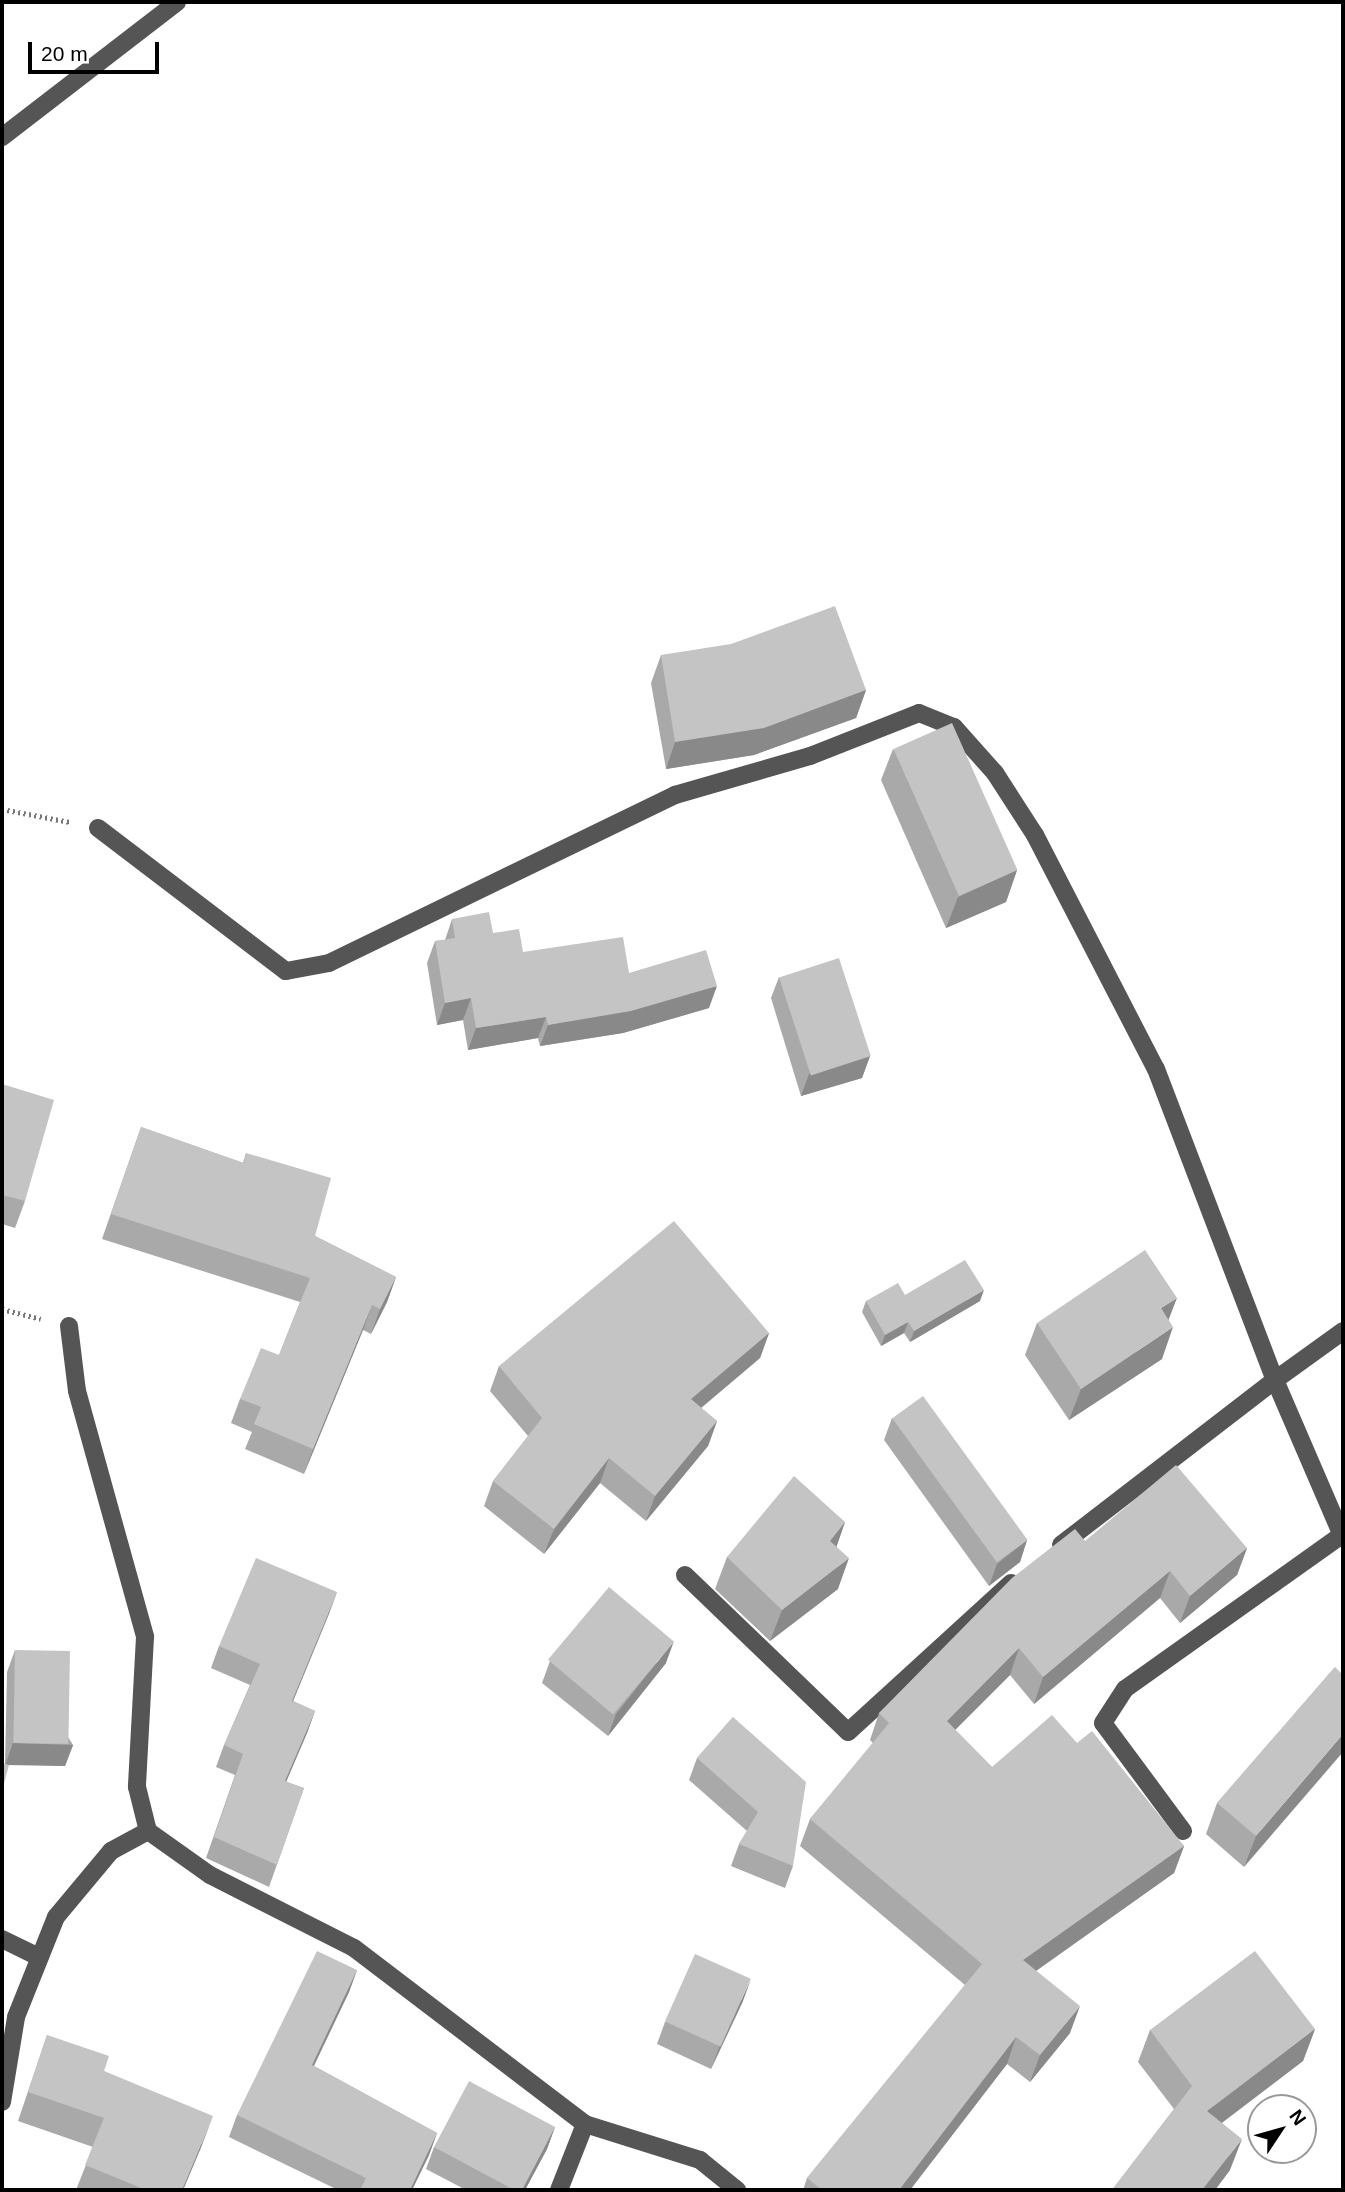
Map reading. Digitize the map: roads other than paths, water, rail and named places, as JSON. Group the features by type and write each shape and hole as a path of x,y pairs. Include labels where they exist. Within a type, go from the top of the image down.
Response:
{"street":[{"path":"2,137 177,2"},
{"path":"98,828 286,971 329,963 675,796 810,756 919,713 954,727 995,772 1035,835 1156,1069 1276,1380 1343,1537 1125,1689 1103,1723 1183,1831"},
{"path":"69,1325 77,1391 145,1637 137,1787 148,1832 210,1875 354,1948 585,2124 700,2160 737,2190"},
{"path":"1045,1556 1343,1331"},
{"path":"685,1575 848,1732 1024,1573"},
{"path":"2,2102 16,2017 37,1956 56,1917 111,1851 148,1832"},
{"path":"2,1939 37,1956"},
{"path":"559,2190 585,2124"}]}
